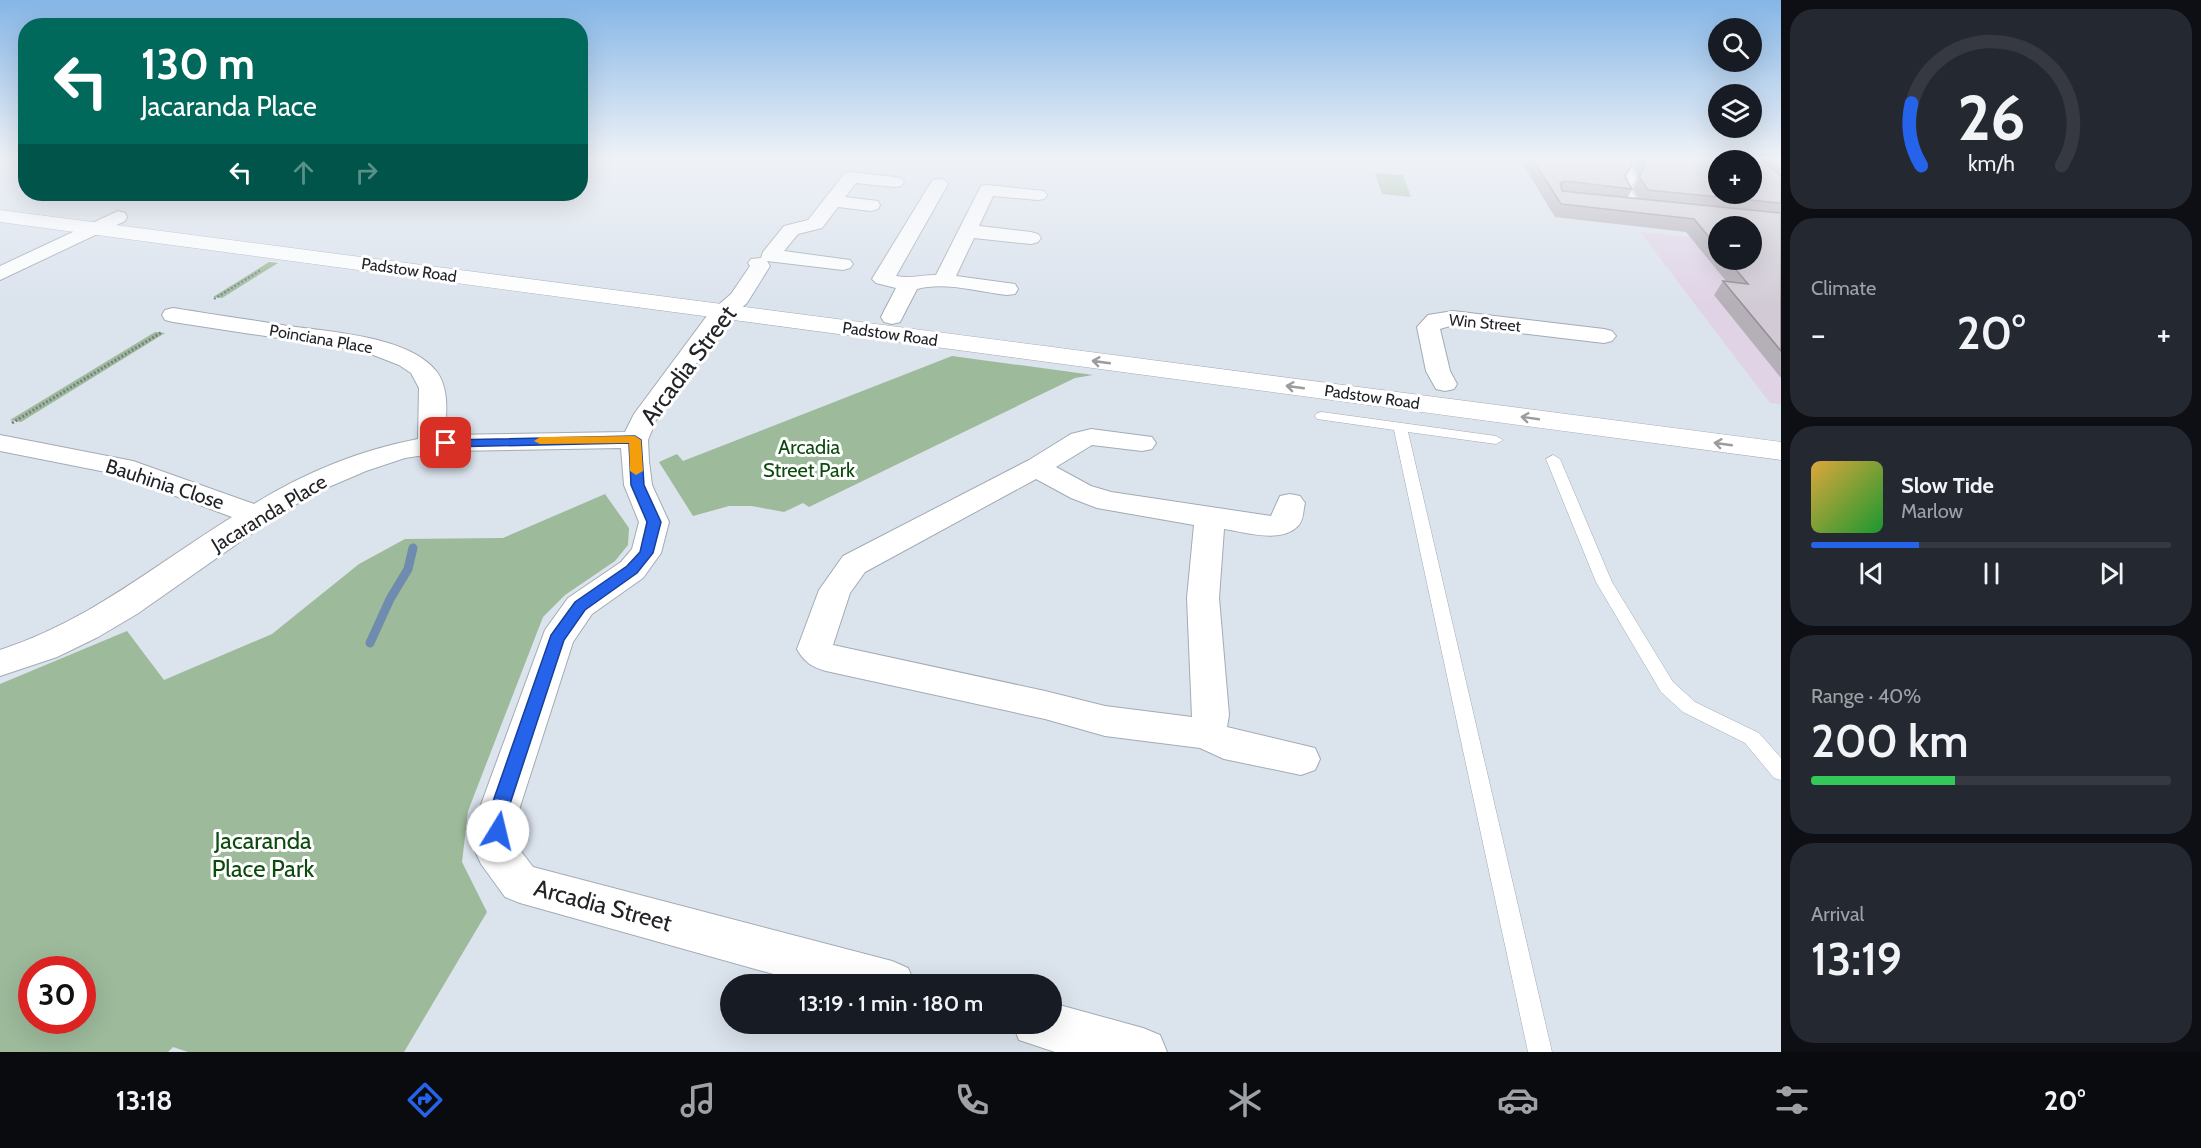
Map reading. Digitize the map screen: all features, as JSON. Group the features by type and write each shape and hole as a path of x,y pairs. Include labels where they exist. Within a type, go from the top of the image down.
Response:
{"main road":[{"name":"Padstow Road","path":"32,206 1781,451"},
{"name":"Padstow Road","path":"0,216 731,305 892,317 1445,384 1781,429"}],"street":[{"path":"830,206 815,224 791,230 770,256 843,264"},
{"path":"926,206 883,279 908,285 922,280 1007,289"},
{"path":"943,281 979,206"},
{"path":"0,274 118,217"},
{"path":"967,231 1032,238"},
{"name":"Arcadia Street","path":"758,263 760,266 756,274 643,420 635,440 638,485 654,522 646,553 632,570 580,606 557,639 499,810 496,851 520,883 855,974"},
{"path":"892,317 908,285"},
{"name":"Poinciana Place","path":"173,315 367,345 396,354 418,366 432,381 435,399 431,444"},
{"name":"Win Street","path":"1445,384 1438,371 1428,327 1436,320 1453,318 1604,336"},
{"name":"Bauhinia Close","path":"4,434 123,466 258,516"},
{"path":"1142,443 1091,437 1081,440 1036,468 854,564 835,590 814,649 826,658 1045,705 1105,721 1207,734 1224,744 1301,759"},
{"name":"Jacaranda Place","path":"0,663 71,638 126,607 258,516 312,484 348,468 431,444 635,440"},
{"path":"1036,468 1081,492 1107,501 1210,518 1275,526 1287,520 1290,503"},
{"path":"1207,734 1211,715 1203,598 1210,518"},
{"path":"1062,1030 1143,1052"}],"lane":[{"path":"1627,206 1641,208 1639,206"},
{"path":"1322,416 1496,440"},
{"path":"1400,427 1540,1052"},
{"path":"1553,459 1604,582 1667,687 1689,707 1752,738 1781,772"}],"path":[{"path":"4,434 166,329 173,315 202,307 267,267"}],"shaded area":[{"path":"1640,232 1708,239 1708,270 1762,270 1762,255 1781,246 1781,404 1770,403"}],"green space":[{"path":"269,262 278,263 222,298 213,297"},
{"path":"155,332 165,333 21,422 10,420"},
{"name":"Arcadia Street Park","path":"952,356 1093,375 1075,378 809,507 803,503 784,512 752,506 729,506 693,516 659,462 677,454 683,461"},
{"name":"Jacaranda Place Park","path":"605,494 629,528 628,545 615,561 565,595 543,617 468,811 462,862 487,912 404,1052 188,1052 173,1047 168,1052 0,1052 0,684 127,631 164,680 272,634 359,564 405,539 503,538"}],"building":[{"path":"1580,206 1712,206 1781,213 1781,351 1723,281 1748,284 1736,270 1762,270 1762,216 1708,216 1708,236 1694,219"}],"waterway":[{"path":"370,643 390,599 408,569 413,548"}],"slow traffic":[{"path":"540,441 635,440 636,471"}],"route":[{"path":"446,443 635,440 638,485 654,522 646,553 632,570 580,606 557,639 499,810 498,831"}]}
